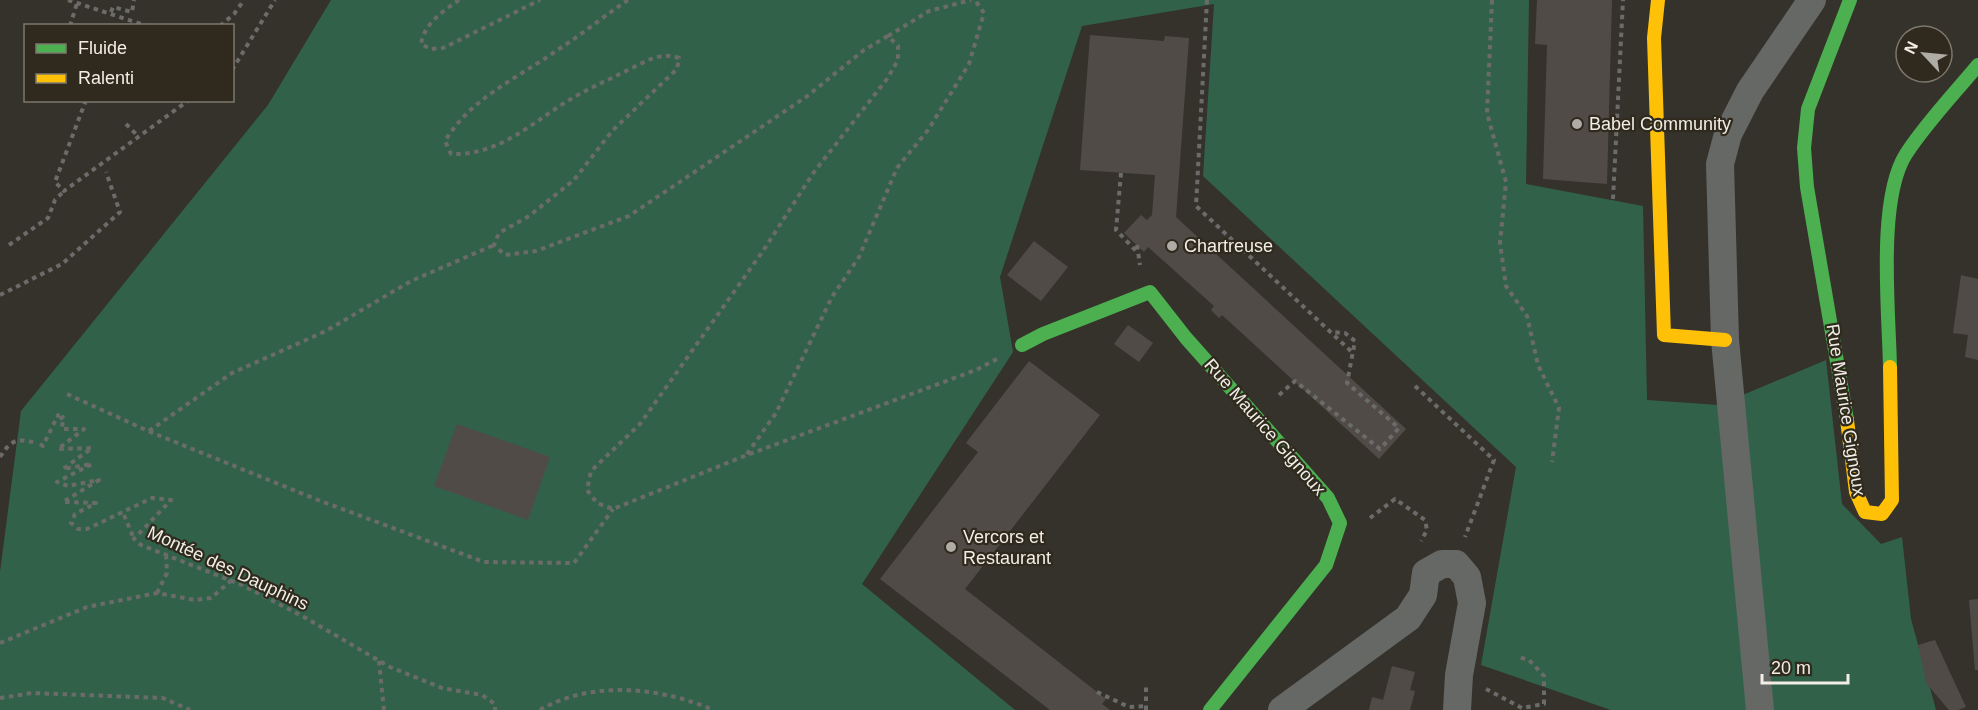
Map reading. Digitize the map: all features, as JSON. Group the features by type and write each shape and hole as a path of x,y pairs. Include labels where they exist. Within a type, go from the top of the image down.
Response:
{"street":[{"path":"1658,0 1654,38 1664,335 1725,340"},
{"path":"1760,710 1725,340 1720,164 1728,134 1750,92 1812,0"},
{"name":"Rue Maurice Gignoux","path":"1851,0 1837,28 1808,109 1804,148 1807,187 1843,382 1856,492 1865,512 1882,514 1892,500 1888,258 1892,189 1905,155 1978,65"},
{"name":"Rue Maurice Gignoux","path":"1022,345 1043,334 1150,292 1186,339 1328,498 1340,523 1326,565 1210,710"},
{"path":"1282,710 1408,618 1424,595 1426,573 1442,564 1455,564 1467,577 1472,603 1459,675 1457,710"}],"path":[{"path":"68,0 111,12 142,24"},
{"path":"111,12 113,7 132,12 134,0"},
{"path":"222,24 234,14 244,0"},
{"path":"234,67 274,0"},
{"path":"459,0 430,23 422,35 421,44 431,49 443,48 540,0"},
{"path":"148,431 232,373 326,331 411,281 494,245 499,233 529,216 574,180 612,131 677,69 679,58 667,54 650,59 574,97 505,141 484,149 465,154 451,153 445,141 456,122 494,90 555,52 628,0"},
{"path":"494,245 505,255 536,251 628,216 806,97 864,50 929,11 973,0 984,14 969,64 928,130 897,168 858,257 832,297 776,412 747,455"},
{"path":"1207,0 1196,206 1353,354"},
{"path":"1492,0 1487,113 1506,182 1500,243 1506,286 1527,316 1539,365 1559,408 1552,462"},
{"path":"1612,199 1623,0"},
{"path":"71,24 77,3"},
{"path":"613,509 597,503 587,490 591,471 640,424 764,251 814,172 887,79 898,60 898,46 888,36"},
{"path":"64,191 55,182 86,102"},
{"path":"9,246 48,218 55,200 64,191 186,102"},
{"path":"126,124 138,135"},
{"path":"0,295 62,264 120,212 106,172"},
{"path":"1121,173 1116,230 1138,253"},
{"path":"1255,417 1295,381 1380,449 1399,428 1347,383 1355,341 1345,333 1329,332"},
{"path":"68,394 148,431 318,500 484,562 574,563 613,509 747,455 976,370 1022,345"},
{"path":"1415,386 1494,460 1455,564"},
{"name":"Montée des Dauphins","path":"0,457 9,443 22,439 43,446 58,415 58,420 63,417 62,429 84,429 58,449 92,448 63,469 92,464 57,482 68,486 99,480 63,502 96,503 75,514 71,523 78,529 87,529 152,498 171,500 134,539 141,545 232,580 304,617 379,661 442,688 482,695 495,704 495,710"},
{"path":"1395,499 1425,519 1427,530 1412,561 1426,573"},
{"path":"124,515 134,539"},
{"path":"157,594 167,573 166,554"},
{"path":"0,643 87,607 157,594 195,600 211,598 232,580"},
{"path":"1459,675 1522,708 1544,704 1544,676 1529,660 1519,657"},
{"path":"379,661 384,710"},
{"path":"1097,692 1129,707 1146,708 1146,687"},
{"path":"540,710 555,702 621,689 646,691 713,710"},
{"path":"0,698 32,693 163,698 190,710"}],"green space":[{"path":"331,0 1529,0 1526,184 1643,206 1647,400 1719,405 1826,360 1842,504 1881,544 1902,537 1911,619 1936,710 1611,710 1481,665 1516,467 1203,176 1214,4 1082,26 1000,277 1013,352 862,584 1015,710 0,710 0,572 21,411 268,105"}],"building":[{"name":"Babel Community","path":"1537,0 1612,0 1607,184 1543,179 1547,45 1535,44"},
{"name":"Chartreuse","path":"1090,35 1164,41 1165,36 1189,38 1176,217 1406,429 1379,459 1222,315 1219,318 1211,310 1214,306 1148,247 1144,252 1124,233 1141,215 1147,220 1152,215 1155,175 1080,170"},
{"path":"1034,241 1068,267 1041,301 1007,275"},
{"path":"1961,275 1978,279 1978,360 1965,357 1968,335 1953,333"},
{"path":"1128,325 1153,343 1139,362 1114,344"},
{"name":"Vercors et Restaurant","path":"1029,361 1100,415 965,589 1106,699 1102,704 1110,710 1050,710 880,579 978,452 966,443"},
{"path":"457,424 550,457 528,520 434,486"},
{"path":"1978,599 1978,670 1975,670 1969,600"},
{"path":"1935,640 1966,707 1949,710 1926,683 1918,645"},
{"path":"1392,666 1415,672 1410,690 1415,691 1410,710 1369,710 1372,697 1383,700"}],"traffic: fast":[{"path":"1847,420 1807,187 1804,148 1808,109 1850,0"},
{"path":"1890,367 1887,288 1888,227 1897,174 1906,154 1922,131 1978,65"},
{"path":"1022,345 1043,334 1150,292 1186,338 1328,498 1340,523 1326,565 1210,710"}],"traffic: slow":[{"path":"1658,0 1654,38 1664,335 1725,340"},
{"path":"1847,420 1856,492 1865,512 1882,514 1892,500 1890,367"}],"place":[{"name":"Babel Community","path":"1577,124"},
{"name":"Chartreuse","path":"1172,246"},
{"name":"Vercors et Restaurant","path":"951,547"}]}
